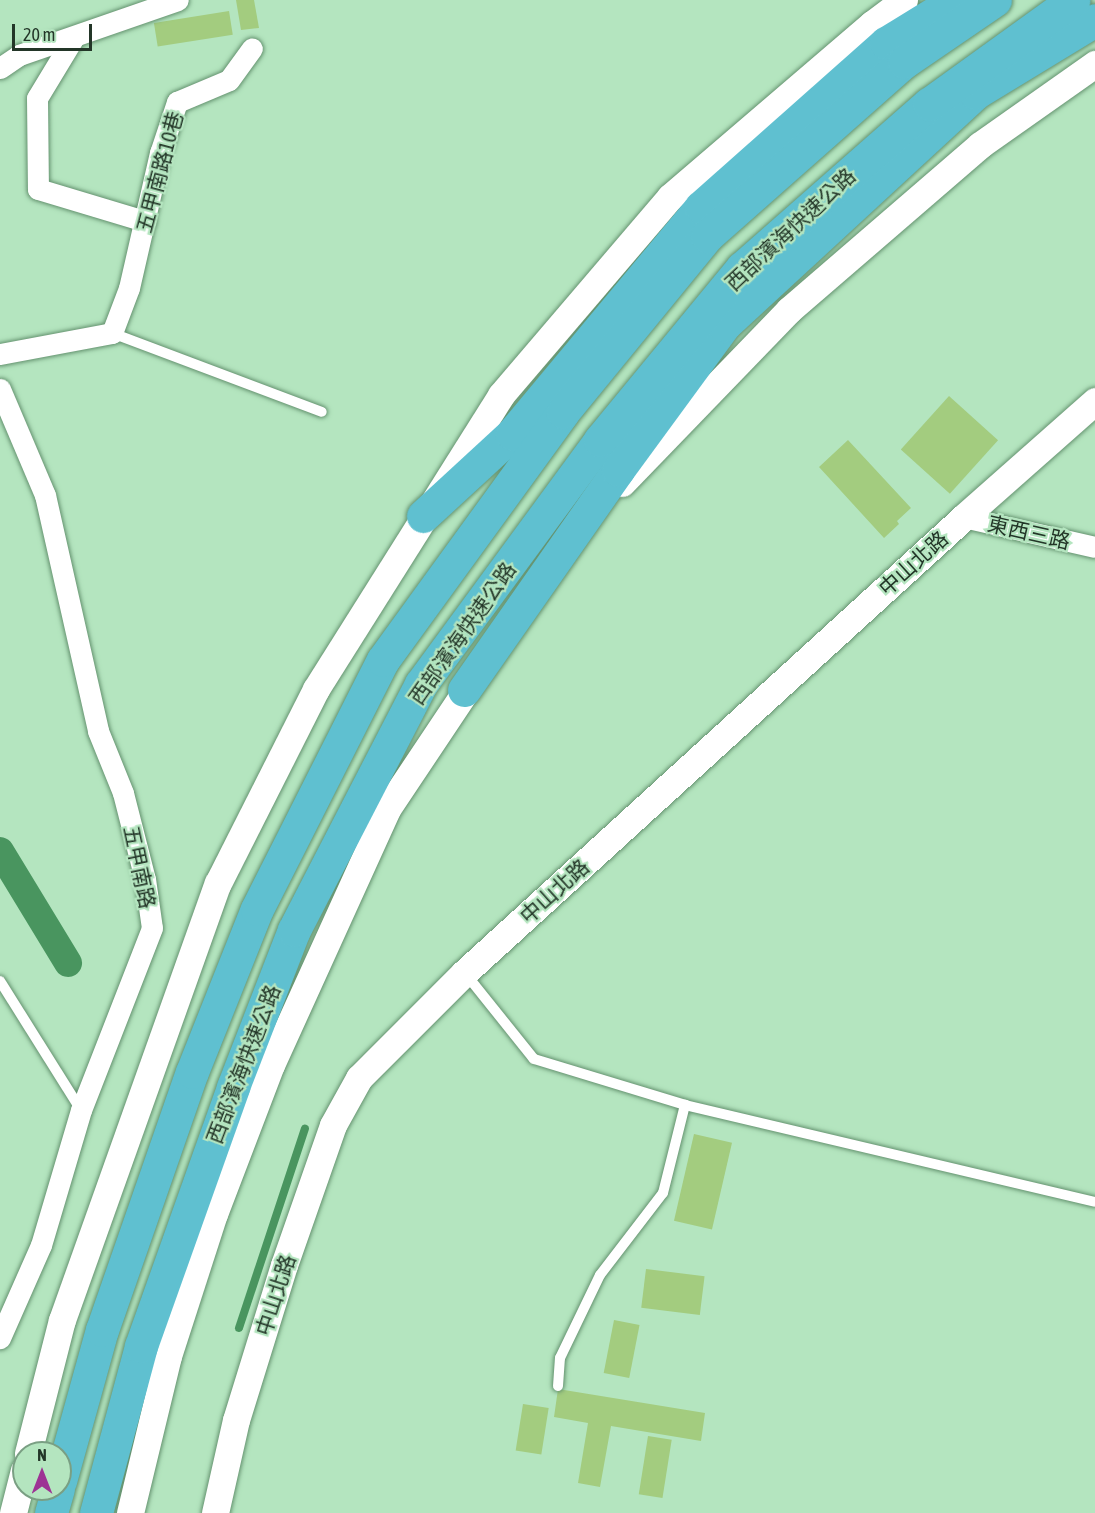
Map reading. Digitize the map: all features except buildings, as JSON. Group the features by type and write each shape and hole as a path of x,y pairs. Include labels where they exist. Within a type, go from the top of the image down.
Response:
{"highway":[{"path":"423,516 512,434 701,207 886,43 956,0"},
{"name":"西部濱海快速公路","path":"71,1441 102,1330 192,1072 256,909 383,660 563,412 707,236 903,62 995,0"},
{"name":"西部濱海快速公路","path":"96,1513 141,1346 232,1087 294,930 420,684 600,440 742,268 929,104 1073,0"},
{"path":"464,690 618,470 724,325 975,93 1095,20"}],"street":[{"path":"0,68 19,55 178,0"},
{"path":"31,1441 62,1320 218,883 316,689 501,395 670,197 872,24 904,0"},
{"path":"74,37 37,98 38,189 145,221"},
{"name":"五甲南路10巷","path":"112,333 129,288 160,153 177,102 229,80 252,48"},
{"path":"130,1513 168,1356 214,1214 271,1065 387,809 464,690 622,483 789,310 980,145 1095,64"},
{"path":"0,354 112,333"},
{"name":"五甲南路","path":"0,389 45,495 98,731 123,793 145,879 152,928 81,1110 41,1245 0,1338"},
{"name":"中山北路","path":"215,1513 240,1409 284,1264 333,1125 360,1078 464,973 1095,400"},
{"name":"東西三路","path":"964,517 1095,547"}],"lane":[{"path":"112,333 322,412"},
{"path":"464,973 534,1059 685,1105 1095,1202"},
{"path":"0,981 81,1110"},
{"path":"558,1386 560,1358 600,1275 663,1193 685,1105"}],"waterway":[{"path":"0,851 68,963"},
{"path":"239,1328 305,1129"}]}
